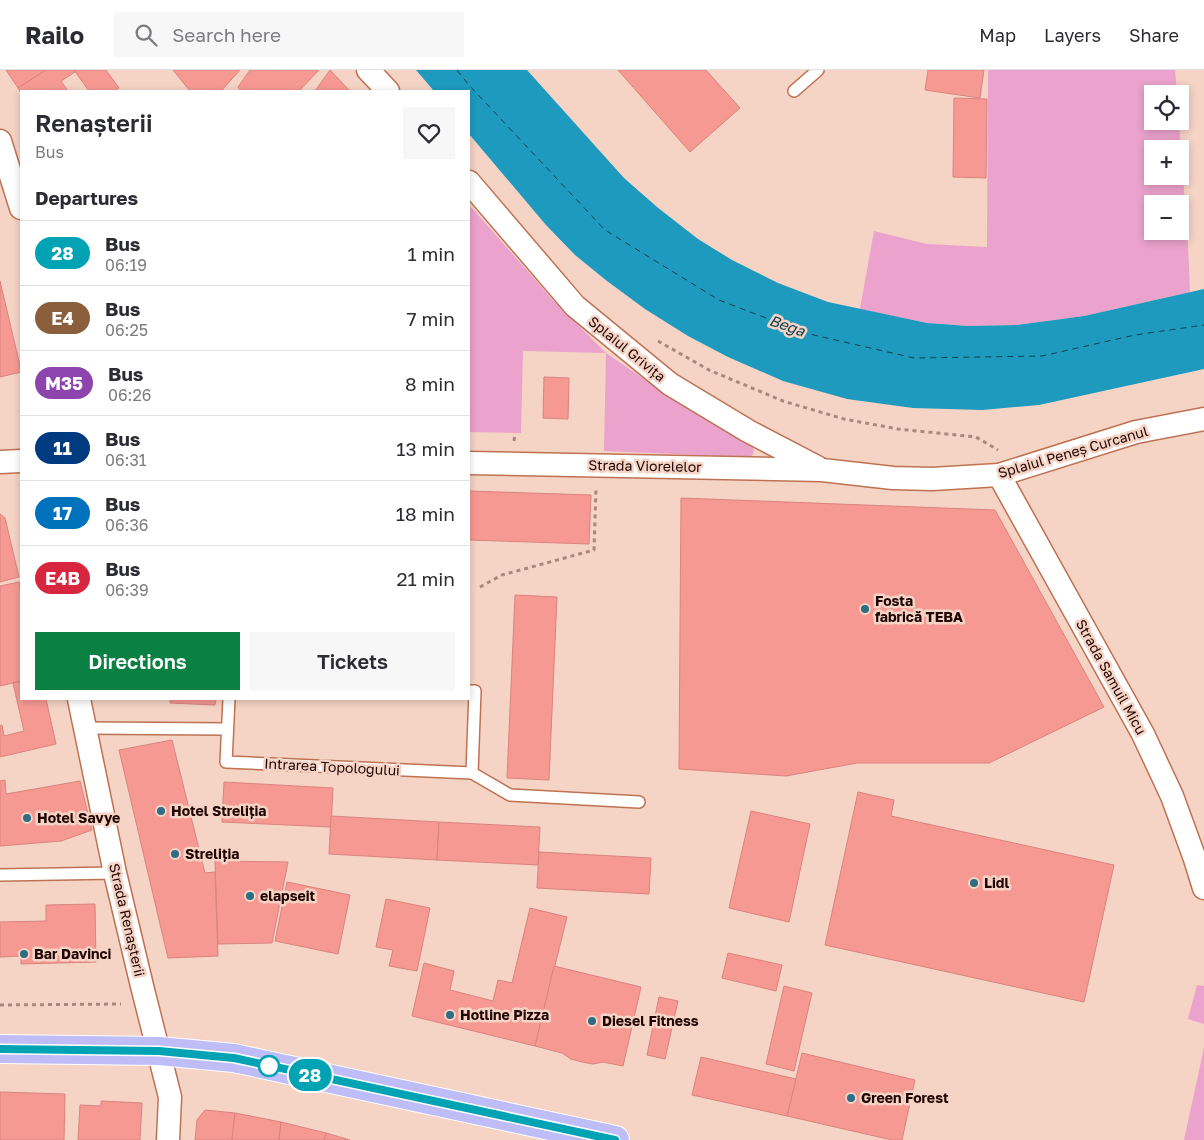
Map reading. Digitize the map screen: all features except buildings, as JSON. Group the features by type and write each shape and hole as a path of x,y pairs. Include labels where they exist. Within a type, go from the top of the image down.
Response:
{"main road":[{"path":"0,1049 159,1051 234,1058 615,1140"}],"street":[{"path":"368,70 387,90"},
{"path":"0,141 20,205"},
{"name":"Splaiul Grivița","path":"470,183 575,306 670,384 748,431 822,470"},
{"name":"Splaiul Peneș Curcanul","path":"822,470 893,478 932,479 1002,465 1136,432 1204,419"},
{"path":"0,462 20,461"},
{"name":"Strada Viorelelor","path":"470,463 822,470"},
{"name":"Strada Samuil Micu","path":"1002,465 1143,734 1172,796 1204,888"},
{"name":"Strada Renașterii","path":"79,700 115,872 170,1096 168,1140"}],"lane":[{"path":"794,91 818,70"},
{"path":"470,691 475,691 472,773"},
{"name":"Intrarea Topologului","path":"229,700 226,762 472,773 510,795 639,802"},
{"path":"86,728 227,729"},
{"path":"0,875 115,872"}],"path":[{"path":"650,336 709,370 783,401 844,419 898,429 976,437 993,446 1002,465"},
{"path":"480,587 502,575 594,550 596,488"},
{"path":"0,1005 122,1004"}],"shaded area":[{"path":"988,70 1175,70 1176,85 1144,85 1144,130 1180,130 1180,140 1144,140 1144,185 1184,185 1184,195 1144,195 1144,240 1188,240 1190,292 1084,316 1017,325 968,326 927,323 860,309 874,231 927,244 987,247"},
{"path":"470,207 552,299 606,353 523,351 521,433 470,432"},
{"path":"606,353 653,385 752,445 754,451 752,456 604,451"},
{"path":"1197,985 1204,986 1204,1024 1188,1019"},
{"path":"1204,1048 1204,1140 1184,1140"}],"water":[{"name":"Bega","path":"416,70 527,70 624,178 698,239 732,260 778,283 828,302 927,323 968,326 1017,325 1084,316 1204,289 1204,369 1039,405 982,410 913,408 847,399 783,381 728,357 688,336 645,309 575,255 546,225 470,135 470,90 433,90"}],"ferry route":[{"path":"457,70 605,230 719,300 805,333 914,358 1042,356 1135,335 1204,325"}],"bus line":[{"name":"28","path":"0,1049 110,1049 159,1051 234,1058 615,1140"}],"place":[{"name":"Fosta fabrică TEBA","path":"865,609"},
{"name":"Hotel Streliția","path":"161,811"},
{"name":"Hotel Savye","path":"27,818"},
{"name":"Streliția","path":"175,854"},
{"name":"Lidl","path":"974,883"},
{"name":"elapseit","path":"250,896"},
{"name":"Bar Davinci","path":"24,954"},
{"name":"Hotline Pizza","path":"450,1015"},
{"name":"Diesel Fitness","path":"592,1021"},
{"name":"Green Forest","path":"851,1098"}]}
